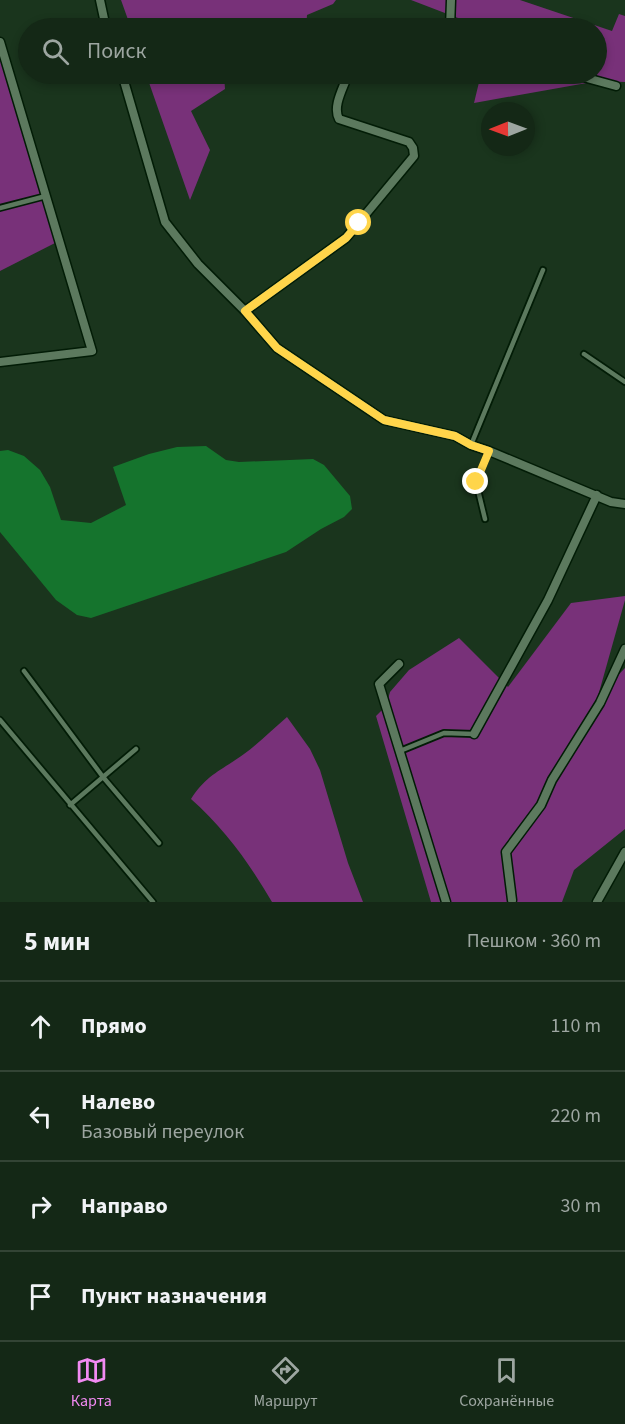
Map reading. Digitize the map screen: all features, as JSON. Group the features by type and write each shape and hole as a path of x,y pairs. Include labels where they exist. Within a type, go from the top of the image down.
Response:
{"street":[{"path":"100,0 104,18"},
{"path":"450,18 451,0"},
{"path":"0,42 92,351 0,362"},
{"path":"125,84 165,222 198,264 245,311 277,348 384,420 455,436 471,445 611,502 625,504"},
{"path":"245,311 346,238 414,156 409,141 339,119 336,113 337,106 345,84"},
{"path":"607,84 616,86"},
{"path":"474,734 548,600 597,495"},
{"path":"512,900 507,852 541,805 552,780 600,703 625,649"},
{"path":"399,664 379,684 446,902"},
{"path":"597,902 625,852"}],"lane":[{"path":"0,208 46,196"},
{"path":"471,445 543,270"},
{"path":"584,354 625,382"},
{"path":"485,519 476,482 489,451"},
{"path":"24,671 103,777 159,843"},
{"path":"0,720 153,902"},
{"path":"400,751 444,733 474,734"},
{"path":"70,804 136,749"}],"shaded area":[{"path":"121,0 336,0 333,4 307,15 307,18 127,18"},
{"path":"411,0 520,0 573,18 458,18"},
{"path":"619,14 625,16 625,82 607,81 607,29 612,31"},
{"path":"0,59 55,243 0,271"},
{"path":"149,84 225,84 225,89 191,111 210,150 190,200"},
{"path":"479,84 581,84 474,103"},
{"path":"206,446 226,460 239,462 313,459 324,465 350,496 352,509 344,517 286,552 91,618 77,615 56,600 0,532 0,451 8,450 24,456 40,470 50,487 61,520 91,523 126,505 113,467 177,447"},
{"path":"625,596 598,696 625,668 625,829 574,870 562,902 431,902 376,716 386,706 390,692 409,670 459,638 508,687 571,603"},
{"path":"287,717 310,749 320,770 348,863 363,902 272,902 236,847 191,799 209,778 250,750"}],"route":[{"path":"359,223 346,238 245,311 277,348 384,420 455,436 489,451 476,482"}]}
